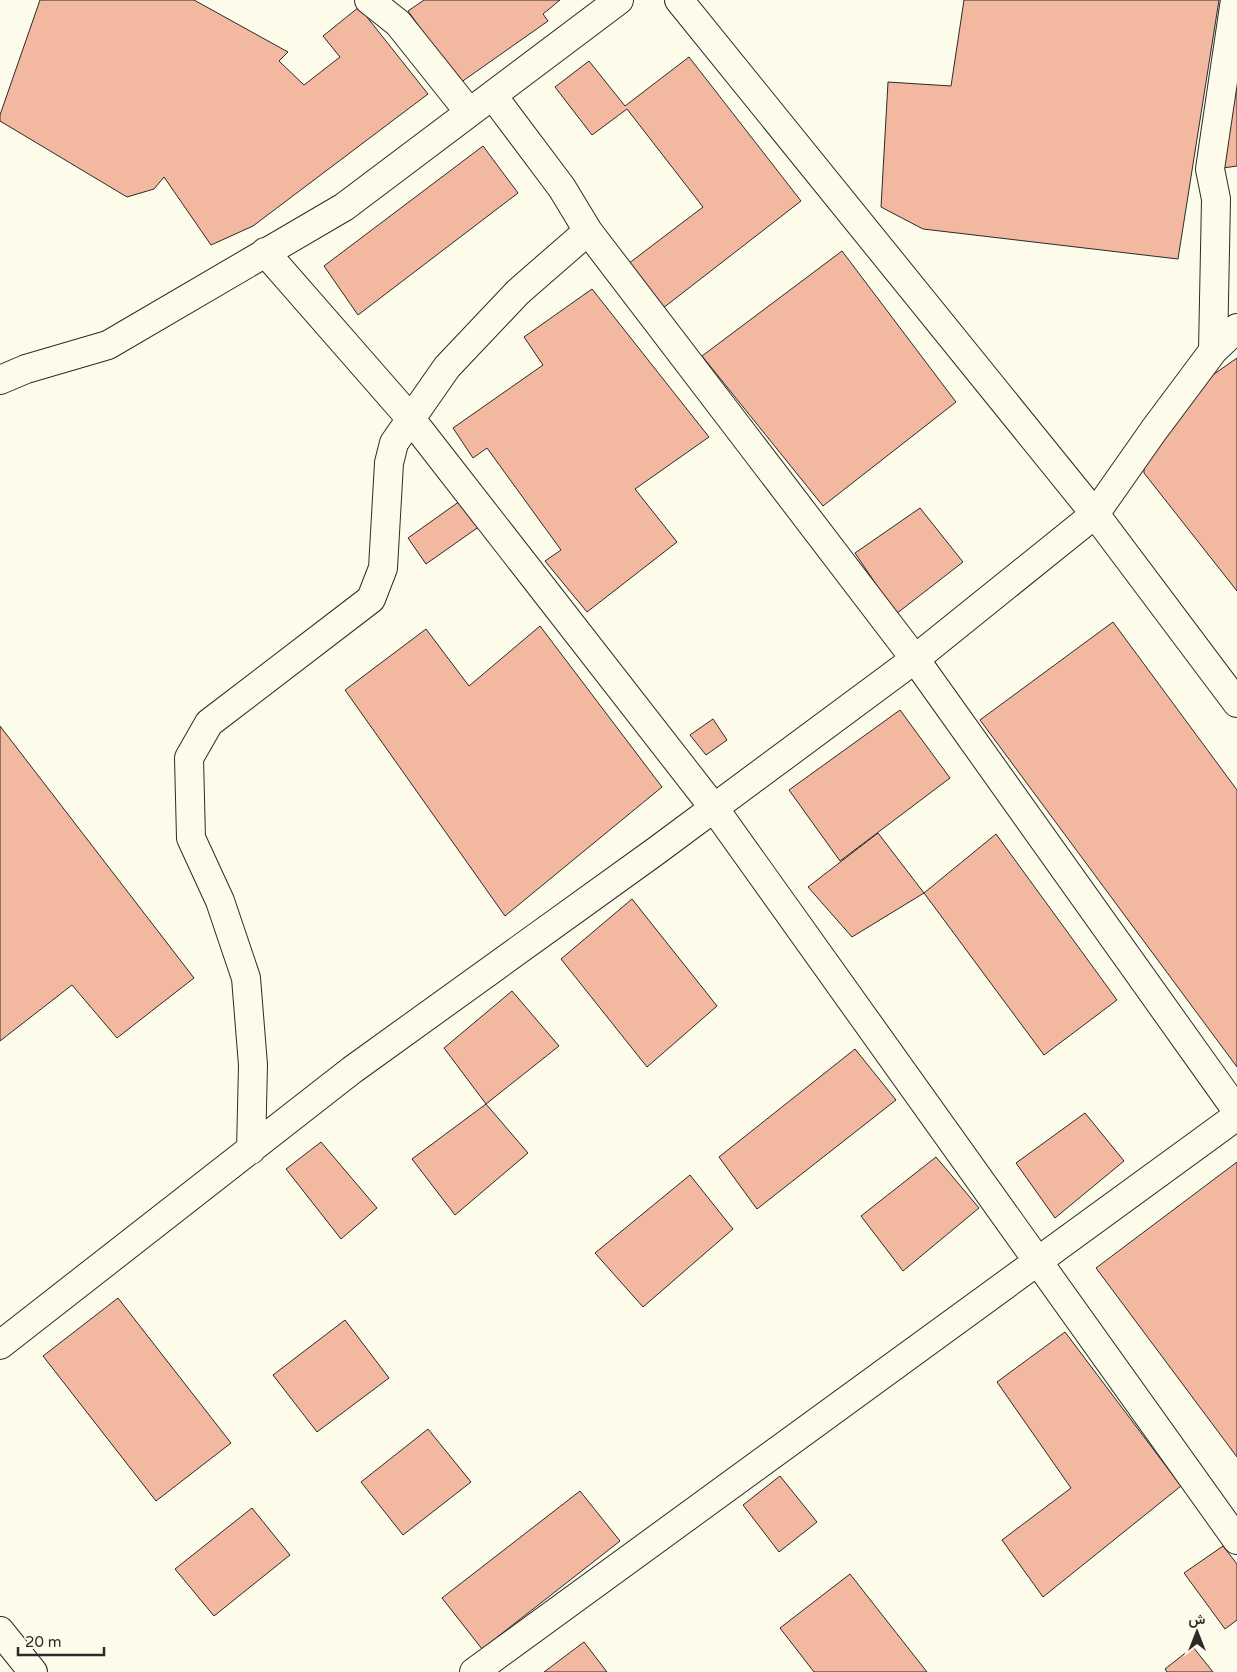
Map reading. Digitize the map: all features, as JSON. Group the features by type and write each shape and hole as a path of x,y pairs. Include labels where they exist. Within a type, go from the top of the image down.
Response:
{"street":[{"path":"369,0 398,23 469,112"},
{"path":"0,380 26,369 108,345 344,207 619,0"},
{"path":"679,0 1095,514 1237,703"},
{"path":"1213,351 1216,199 1210,169 1235,0"},
{"path":"493,96 562,188 588,231 915,659 1237,1111"},
{"path":"251,1150 254,1065 246,978 220,901 192,838 189,758 209,723 371,599 383,568 389,463 394,443 447,366 511,299 588,231"},
{"path":"265,252 411,419 714,808 1237,1540"},
{"path":"0,1345 352,1070 714,808 915,659 1095,514 1213,351 1237,328"},
{"path":"474,1672 1237,1116"},
{"path":"0,1631 33,1672"}],"building":[{"path":"40,0 194,0 288,52 279,61 304,85 340,57 323,36 359,7 428,94 253,226 211,245 164,177 154,189 127,197 0,121 0,115"},
{"path":"424,0 560,0 543,14 548,21 460,83 408,11"},
{"path":"964,0 1219,0 1178,259 923,229 881,207 888,82 951,86"},
{"path":"1237,39 1237,166 1216,169"},
{"path":"689,57 801,201 658,312 624,267 703,207 627,109 592,135 555,87 589,61 625,106"},
{"path":"483,146 518,193 358,315 324,266"},
{"path":"842,251 956,402 823,506 702,356"},
{"path":"592,289 709,437 635,489 677,542 587,612 545,561 561,550 487,448 473,458 453,428 543,365 524,337"},
{"path":"1237,358 1237,591 1144,473 1144,451 1200,384"},
{"path":"460,501 480,526 426,564 408,538"},
{"path":"920,508 963,562 896,614 855,553"},
{"path":"1113,622 1237,790 1237,1067 980,720"},
{"path":"540,626 662,787 505,916 345,690 426,629 469,686"},
{"path":"900,710 950,778 840,861 789,790"},
{"path":"713,719 727,740 706,755 690,735"},
{"path":"0,726 194,978 117,1038 72,985 0,1041"},
{"path":"878,833 924,893 852,937 808,887"},
{"path":"996,834 1117,1000 1044,1055 924,893"},
{"path":"632,899 717,1006 647,1067 561,959"},
{"path":"512,991 559,1046 486,1104 444,1048"},
{"path":"855,1049 896,1100 757,1209 719,1157"},
{"path":"486,1104 528,1153 455,1215 412,1159"},
{"path":"1085,1113 1124,1161 1055,1218 1016,1163"},
{"path":"321,1142 377,1208 341,1239 286,1169"},
{"path":"936,1157 979,1208 903,1271 861,1216"},
{"path":"1237,1162 1237,1457 1096,1268"},
{"path":"690,1175 733,1229 643,1307 595,1253"},
{"path":"118,1298 231,1443 156,1501 43,1356"},
{"path":"345,1320 389,1378 317,1432 273,1375"},
{"path":"1065,1332 1181,1486 1043,1597 1002,1540 1071,1488 997,1382"},
{"path":"428,1429 471,1482 403,1535 361,1482"},
{"path":"780,1476 817,1522 779,1552 743,1505"},
{"path":"580,1491 620,1541 482,1649 442,1598"},
{"path":"252,1508 290,1555 214,1616 175,1569"},
{"path":"1223,1546 1237,1564 1237,1620 1225,1629 1184,1573"},
{"path":"850,1574 927,1672 814,1672 780,1628"},
{"path":"584,1642 607,1672 544,1672"},
{"path":"1193,1647 1213,1672 1167,1672 1165,1669"}]}
